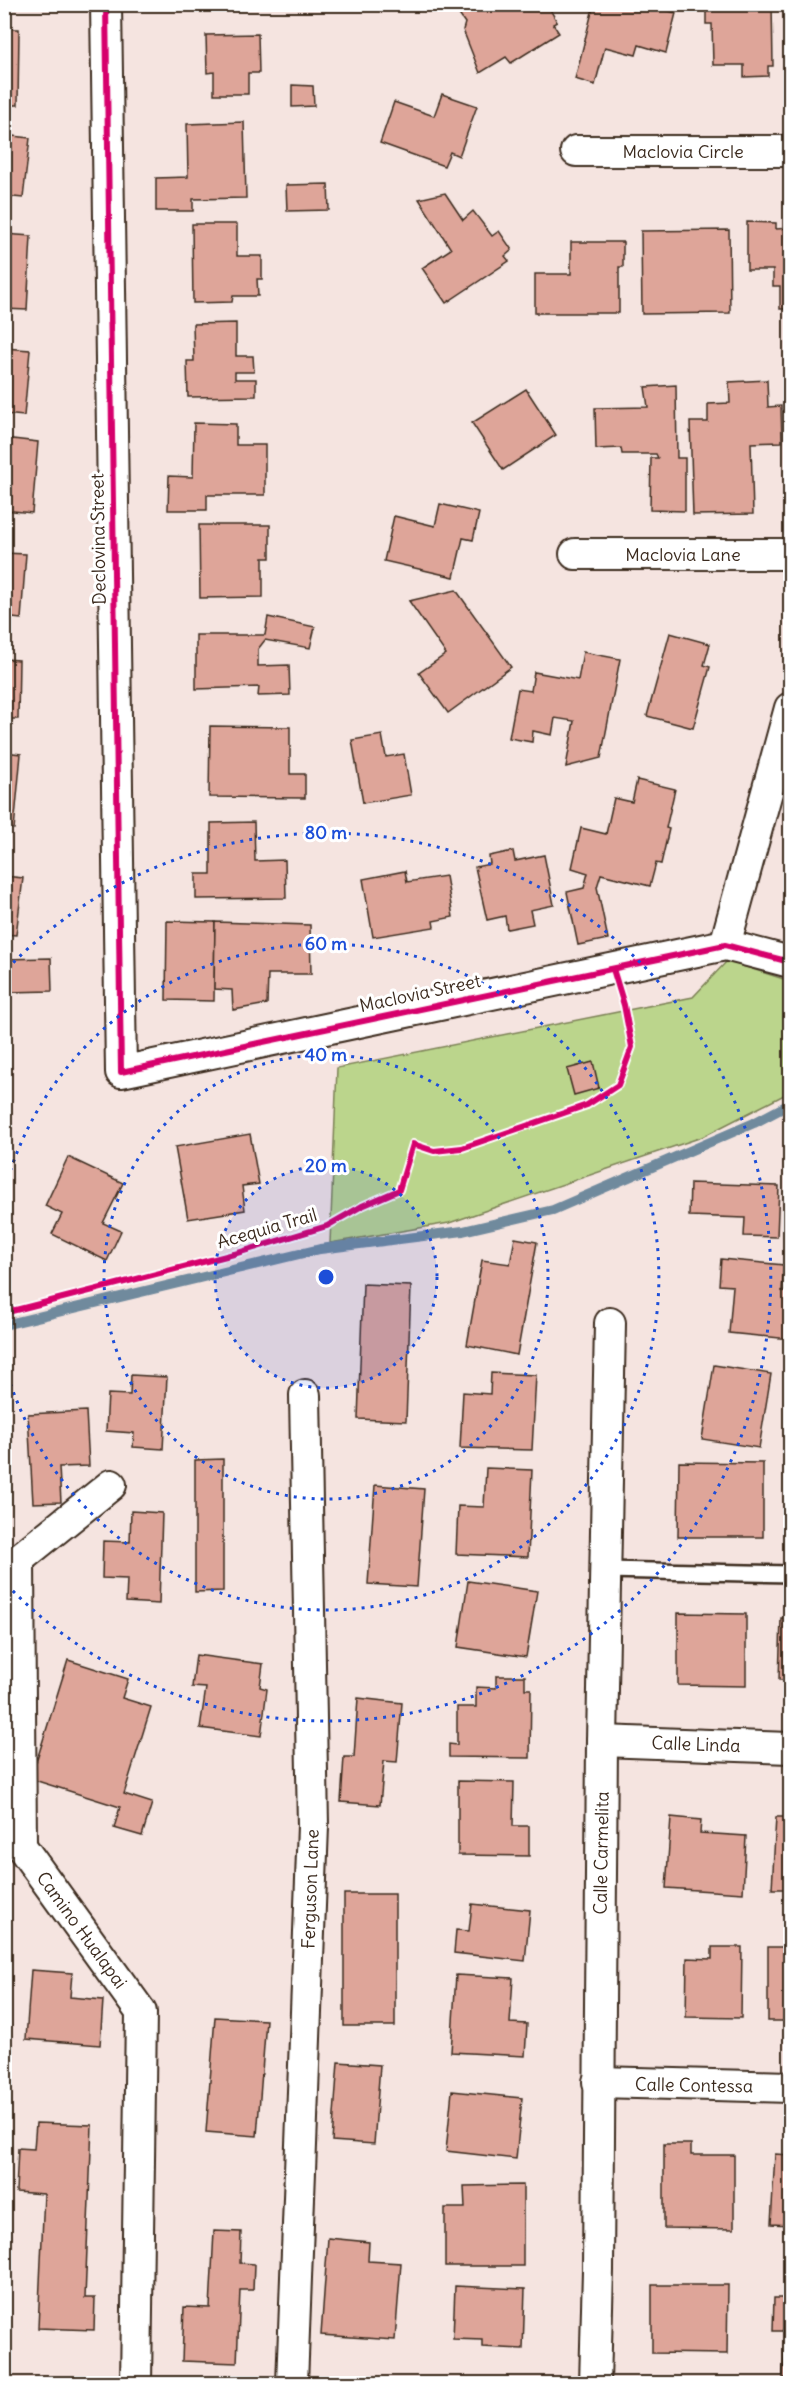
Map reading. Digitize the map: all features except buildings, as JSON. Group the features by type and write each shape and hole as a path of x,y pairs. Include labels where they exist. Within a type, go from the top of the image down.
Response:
{"street":[{"name":"Declovina Street","path":"106,4 121,1072"},
{"name":"Maclovia Circle","path":"576,151 790,151"},
{"name":"Maclovia Lane","path":"575,554 790,554"},
{"path":"790,708 725,945 790,962"},
{"name":"Maclovia Street","path":"121,1072 725,945"},
{"name":"Calle Carmelita","path":"595,2384 602,1741 610,1323"},
{"name":"Ferguson Lane","path":"292,2384 313,1826 305,1395"},
{"name":"Camino Hualapai","path":"111,1485 18,1559 21,1846 141,2012 136,2384"},
{"name":"Calle Linda","path":"602,1741 790,1748"},
{"name":"Calle Contessa","path":"598,2082 790,2087"}],"lane":[{"path":"605,1570 790,1574"}],"green space":[{"path":"727,961 790,981 790,1092 702,1137 449,1223 330,1243 337,1068 693,997"}],"waterway":[{"path":"4,1325 320,1249 463,1231 553,1210 754,1123 790,1104"}],"cycle path":[{"path":"106,4 121,1072 725,945 790,962"},
{"name":"Acequia Trail","path":"4,1313 234,1254 327,1226 362,1206 399,1190 413,1144 434,1151 462,1148 587,1105 618,1085 632,1047 624,1005 613,969"}]}
